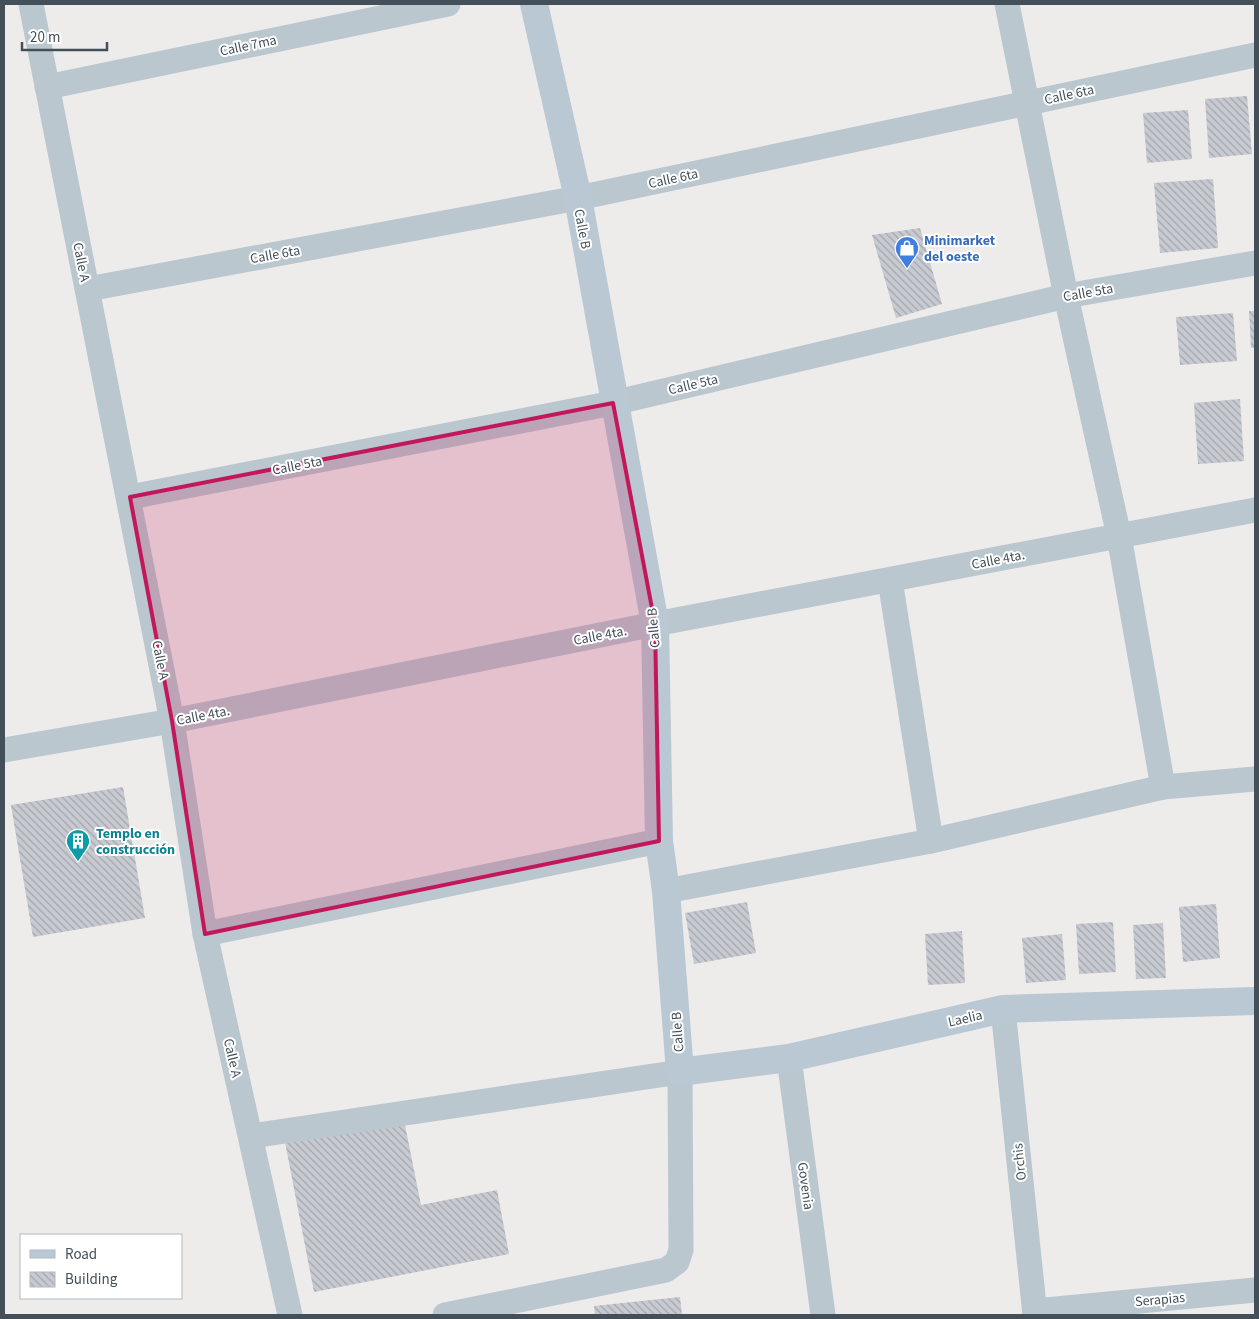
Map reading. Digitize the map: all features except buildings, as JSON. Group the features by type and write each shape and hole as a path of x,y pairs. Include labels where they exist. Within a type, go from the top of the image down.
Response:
{"street":[{"name":"Calle A","path":"31,4 130,497 172,721 205,934 290,1315"},
{"name":"Calle 7ma","path":"47,87 448,4"},
{"name":"Calle B","path":"446,1315 666,1270 677,1262 681,1250 680,1072 666,891 660,842 654,624 578,198 534,4"},
{"path":"1006,4 1066,296 1119,536 1163,787"},
{"name":"Calle 6ta","path":"88,289 578,198 1255,55"},
{"name":"Calle 5ta","path":"130,497 614,403 1066,296 1255,263"},
{"name":"Calle 4ta.","path":"4,750 172,721 654,624 1255,510"},
{"path":"890,580 931,841"},
{"path":"666,891 931,841 1163,787 1255,779"},
{"path":"205,934 660,842"},
{"name":"Laelia","path":"680,1072 789,1058 1003,1009 1255,1001"},
{"name":"Orchis","path":"1003,1009 1035,1313"},
{"name":"Govenia","path":"789,1058 823,1315"},
{"path":"251,1136 680,1072"},
{"name":"Serapias","path":"1035,1313 1255,1290"}],"highlighted area":[{"path":"613,403 655,624 659,841 205,934 172,721 130,497"}],"place":[{"name":"Minimarket del oeste","path":"907,269"},
{"name":"Templo en construcción","path":"78,862"}]}
